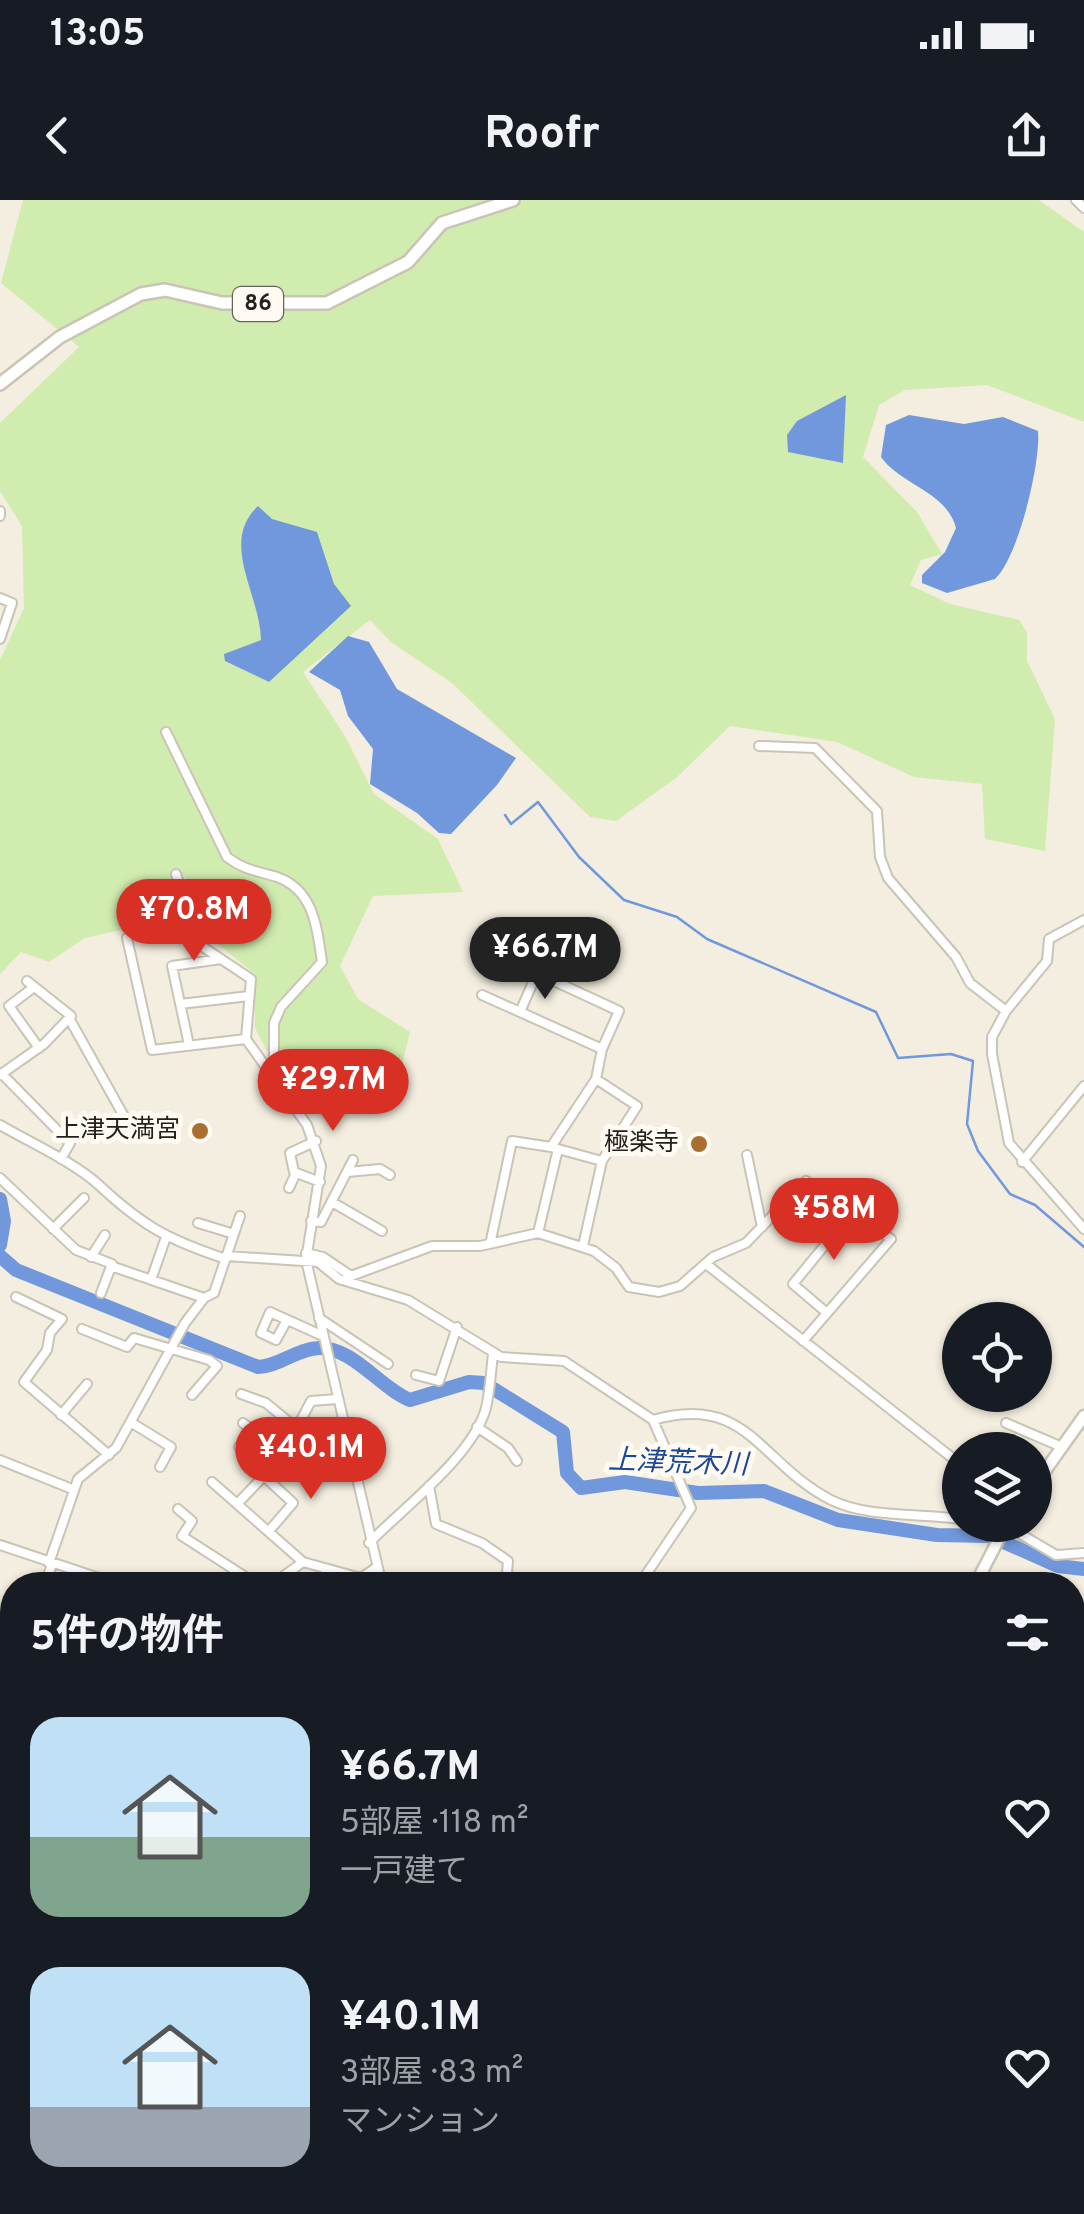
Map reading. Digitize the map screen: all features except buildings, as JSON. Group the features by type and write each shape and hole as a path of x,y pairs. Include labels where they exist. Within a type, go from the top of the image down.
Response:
{"main road":[{"name":"86","path":"0,384 60,337 141,294 165,290 222,302 327,302 408,262 442,223 514,200"},
{"path":"1052,1461 1084,1416"},
{"path":"981,1572 996,1542"}],"street":[{"path":"1076,200 1084,208"},
{"path":"0,598 12,603 0,639"},
{"path":"166,732 227,857 245,870 279,878 298,888 310,904 322,962 281,1006 274,1023 274,1077"},
{"path":"759,746 808,746 822,752 878,811 880,857 888,878 956,957 970,982 1006,1010"},
{"path":"176,874 200,945 251,979 246,1038 316,1141 320,1182 306,1256 378,1572"},
{"path":"1084,920 1049,939 1042,969 1006,1010 992,1037 1010,1142 1022,1162 1084,1229"},
{"path":"127,938 152,1050 246,1038"},
{"path":"189,1045 172,966 221,959"},
{"path":"520,1012 537,973 619,1011 602,1049 596,1080 554,1148 538,1233"},
{"path":"39,1048 10,1006 30,984 69,1018 130,1127"},
{"path":"482,994 602,1049"},
{"path":"180,1004 249,996"},
{"path":"62,1159 70,1143 1,1075 39,1048 69,1018"},
{"path":"583,1246 602,1162 638,1106 596,1080"},
{"path":"1022,1162 1084,1086"},
{"path":"0,1125 100,1186 122,1210 166,1237 227,1258 322,1257 351,1276 432,1246 480,1246 491,1240 538,1233 583,1246 608,1260 639,1292 680,1286 706,1264 746,1243 806,1181 891,1238 803,1341"},
{"path":"289,1188 296,1173 290,1153 316,1141"},
{"path":"491,1240 512,1141 602,1162"},
{"path":"747,1154 762,1228"},
{"path":"311,1221 320,1222 352,1160"},
{"path":"348,1172 380,1169 390,1175"},
{"path":"296,1173 320,1182"},
{"path":"0,1178 53,1230 91,1257 204,1298"},
{"path":"53,1230 84,1198"},
{"path":"332,1202 382,1231"},
{"path":"827,1313 793,1284 852,1212"},
{"path":"48,1572 72,1489 78,1478 109,1455 132,1423 204,1298 214,1292 240,1216"},
{"path":"198,1223 234,1234"},
{"path":"91,1257 106,1235"},
{"path":"152,1280 166,1237"},
{"path":"306,1256 349,1284 397,1294 494,1354 564,1362 653,1420 691,1508 648,1572"},
{"path":"706,1264 942,1450"},
{"path":"101,1293 111,1266"},
{"path":"16,1297 62,1319 50,1333 47,1350 24,1382 109,1455"},
{"path":"319,1318 388,1364"},
{"path":"287,1320 323,1336"},
{"path":"82,1328 120,1346 127,1347 134,1338 217,1366 192,1395"},
{"path":"416,1374 439,1381 457,1328"},
{"path":"370,1543 429,1486 477,1427 485,1410 494,1354"},
{"path":"61,1415 87,1384"},
{"path":"241,1394 266,1404 295,1427"},
{"path":"238,1504 265,1477 288,1445 311,1402 337,1400"},
{"path":"653,1420 677,1414 722,1417 739,1424 761,1447 831,1500 942,1516"},
{"path":"243,1422 301,1464"},
{"path":"132,1423 171,1447 160,1467"},
{"path":"1006,1423 1062,1447"},
{"path":"477,1427 508,1448 516,1461"},
{"path":"239,1447 252,1430"},
{"path":"0,1460 72,1489"},
{"path":"265,1477 292,1503 269,1531"},
{"path":"212,1482 303,1562 337,1572"},
{"path":"429,1486 436,1524 482,1543 508,1561 507,1572"},
{"path":"178,1509 192,1522 182,1536 238,1572"},
{"path":"1032,1542 1056,1555 1084,1553"},
{"path":"0,1545 77,1572"},
{"path":"289,1572 303,1562"},
{"path":"370,1572 377,1567"}],"green space":[{"path":"23,200 1039,200 1084,232 1084,422 987,385 905,390 879,405 863,457 917,512 942,554 921,560 910,585 950,604 1019,620 1027,633 1027,661 1055,719 1045,851 985,839 982,784 914,777 837,742 730,726 676,778 616,821 590,817 452,683 392,643 370,620 303,672 345,736 374,794 438,839 463,892 373,896 340,966 358,999 410,1032 400,1072 383,1085 318,1062 275,1067 255,1028 255,974 215,942 185,877 160,880 146,924 85,938 49,962 21,952 0,974 0,660 24,608 22,526 0,491 0,423 79,347 1,283"}],"water":[{"path":"846,395 843,463 788,452 787,435 797,421"},
{"path":"909,415 964,424 1003,417 1038,431 1036,465 1020,531 995,579 947,593 922,583 922,575 945,552 956,528 934,497 881,457 886,425"},
{"path":"258,506 272,519 317,532 334,584 351,606 269,682 225,661 224,654 261,640 242,552 247,520"},
{"path":"348,636 369,642 397,689 516,758 497,785 451,834 439,833 417,813 370,784 373,749 348,716 340,690 309,672"}],"waterway":[{"path":"505,815 511,824 538,802 579,857 624,900 677,917 707,939 876,1012 898,1058 951,1054 973,1061 967,1124 978,1151 1010,1194 1035,1205 1084,1247"},
{"name":"上津荒木川","path":"0,1199 4,1221 0,1245"},
{"name":"上津荒木川","path":"0,1256 16,1270 258,1367 319,1348 343,1354 410,1400 469,1382 484,1383 563,1432 567,1473 581,1488 625,1482 698,1493 764,1491 838,1520 937,1535 990,1536 1058,1566 1084,1569"}],"place":[{"name":"上津天満宮","path":"200,1131"},
{"name":"極楽寺","path":"699,1144"}]}
